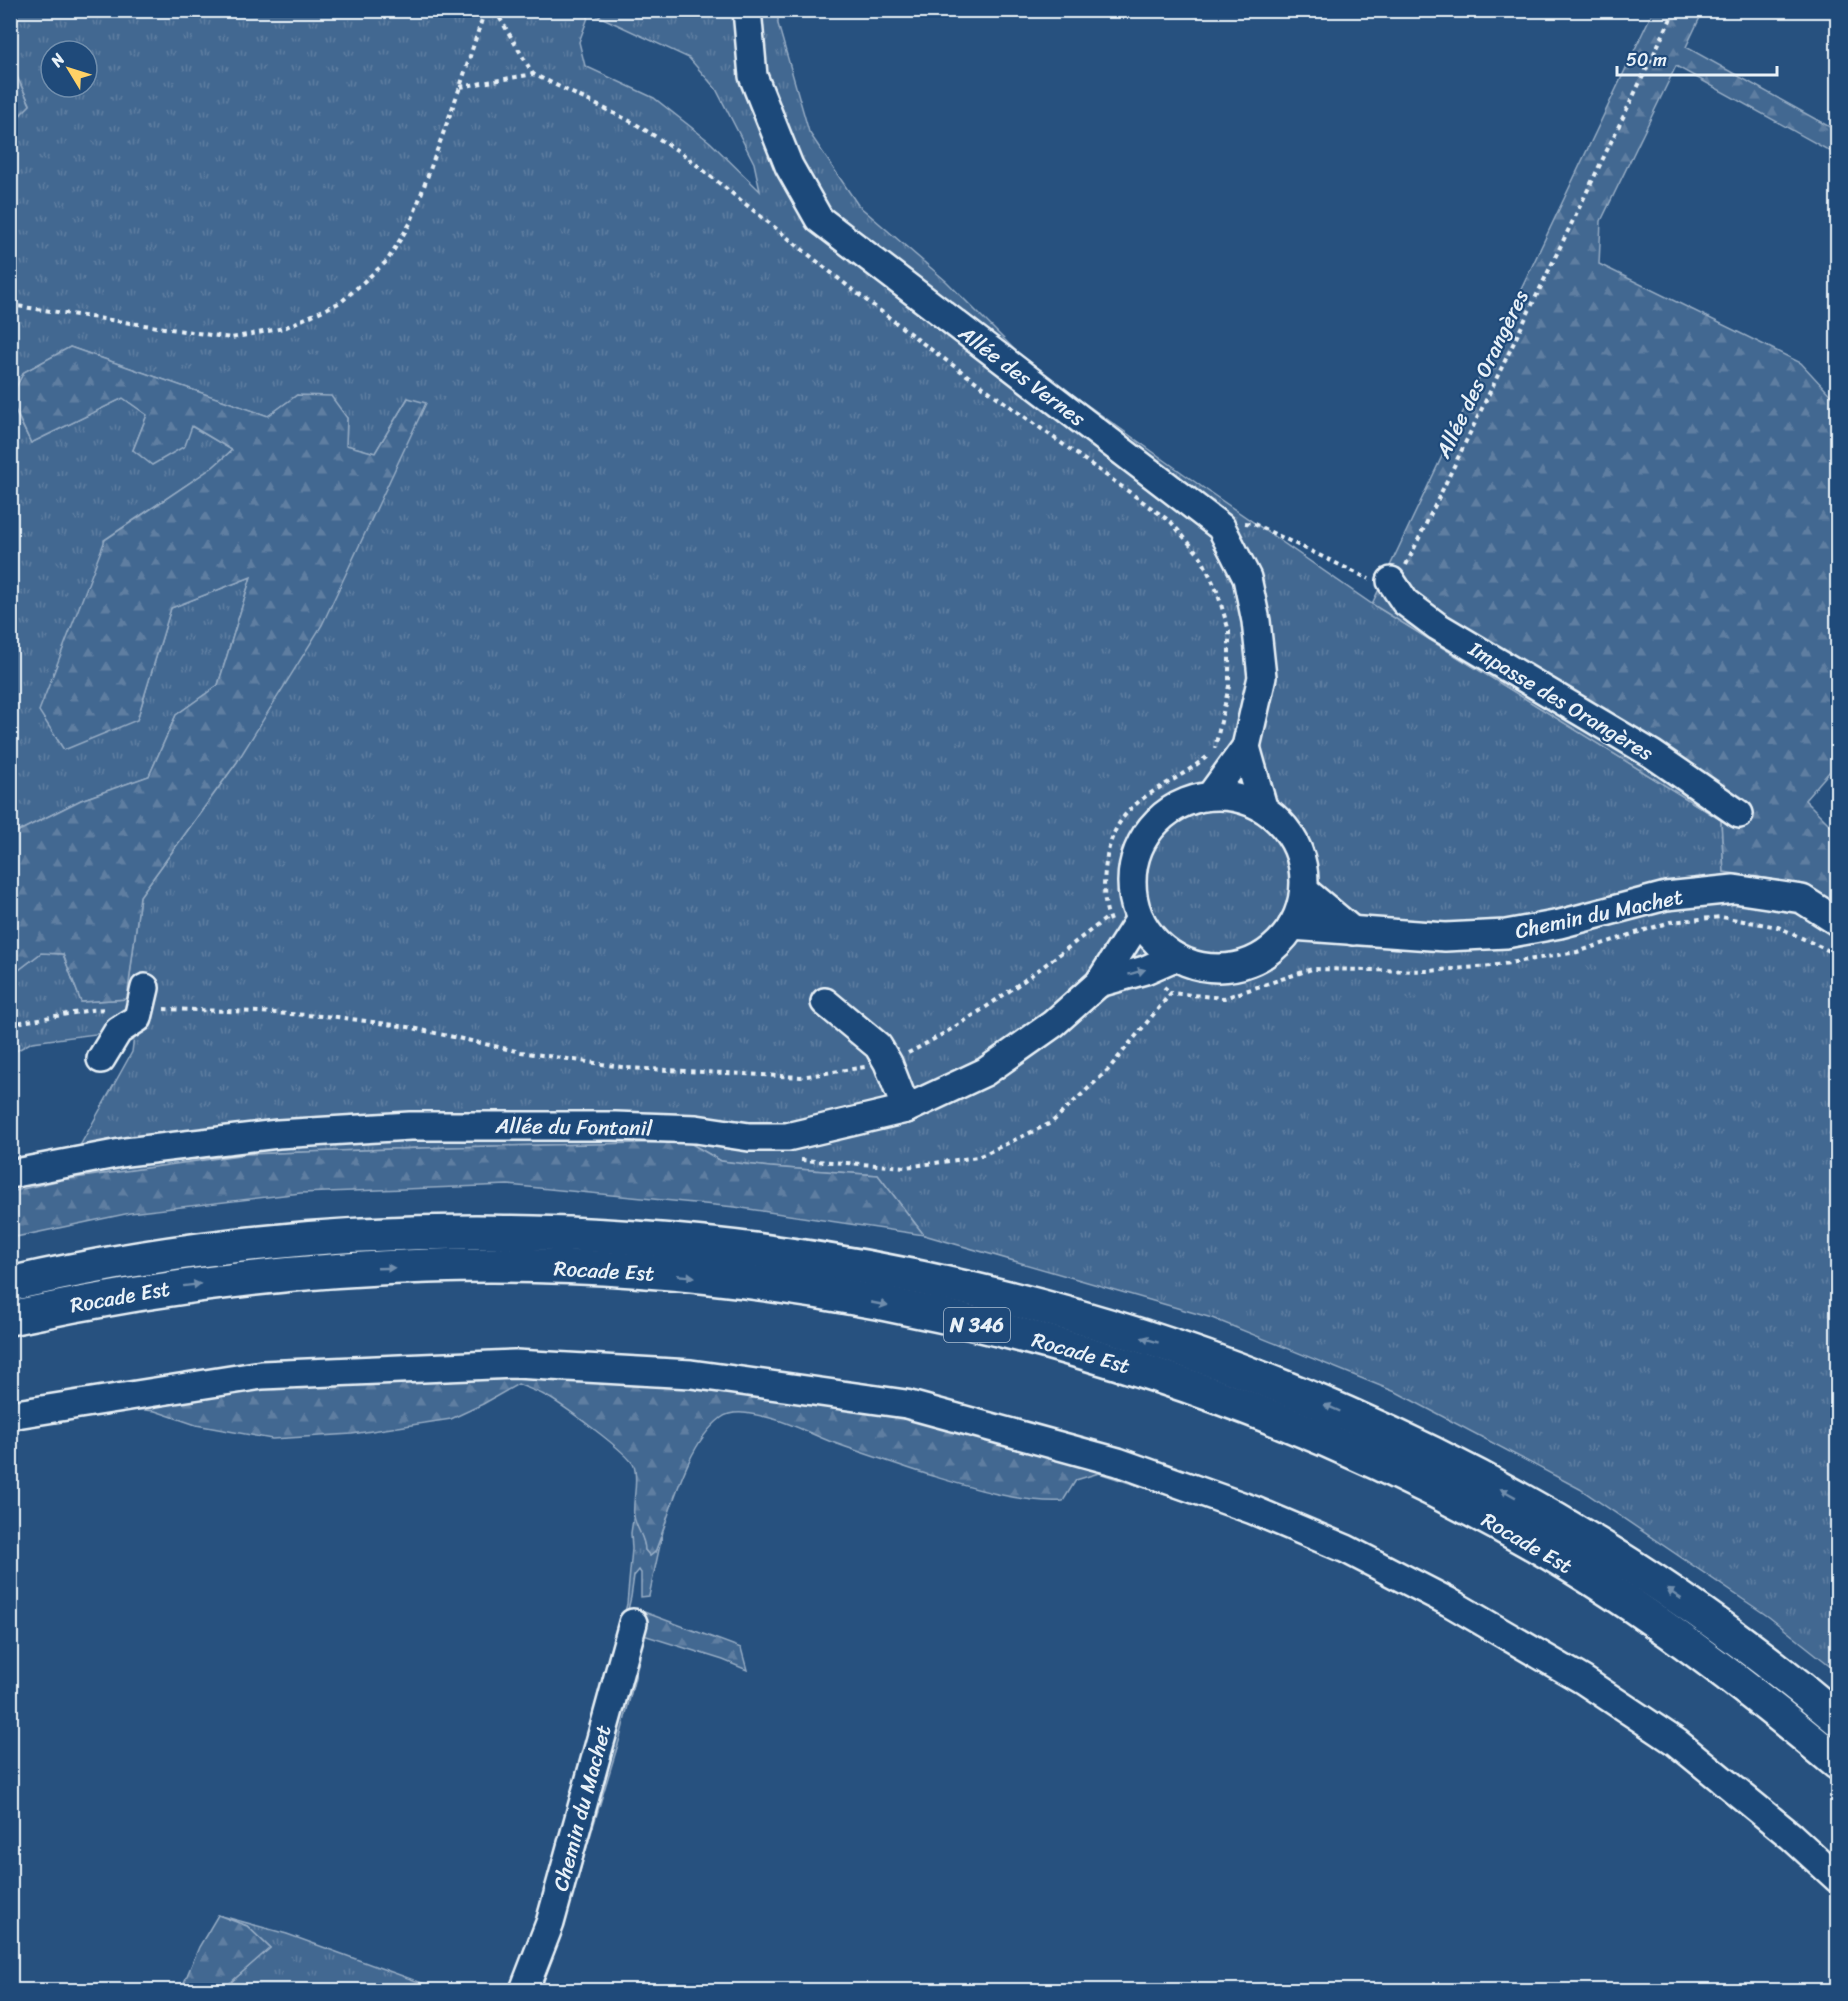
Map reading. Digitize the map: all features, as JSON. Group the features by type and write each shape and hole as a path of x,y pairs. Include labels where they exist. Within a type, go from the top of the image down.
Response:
{"highway":[{"name":"Rocade Est","path":"10,1284 140,1258 252,1244 353,1235 485,1232 605,1236 698,1243 816,1259 939,1281 1060,1312 1224,1364 1289,1389 1382,1430 1468,1472 1576,1531 1679,1597 1786,1675 1838,1719"},
{"name":"Rocade Est","path":"10,1318 152,1290 360,1269 432,1266 602,1269 693,1276 816,1292 934,1314 1051,1344 1212,1395 1365,1458 1456,1502 1613,1592 1686,1642 1766,1703 1838,1763"}],"street":[{"name":"Allée des Vernes","path":"747,10 753,76 789,166 819,219 1221,527 1247,578 1256,621 1262,677 1246,747 1211,795"},
{"name":"Impasse des Orangères","path":"1391,581 1405,602 1437,626 1652,754 1739,814"},
{"name":"Allée des Vernes","path":"1246,747 1263,807"},
{"path":"1211,795 1238,797 1263,807 1281,823 1295,842 1303,866 1304,890 1300,909 1292,926 1274,947 1252,961 1226,968 1200,966 1175,957 1154,941 1140,919 1132,892 1133,865 1143,839 1160,817 1184,802 1211,795"},
{"name":"Chemin du Machet","path":"1292,926 1445,937 1506,934 1560,924 1666,896 1734,889 1802,899 1838,922"},
{"path":"1304,890 1353,931"},
{"name":"Allée du Fontanil","path":"10,1174 126,1152 278,1134 410,1126 615,1126 696,1129 749,1137 787,1137 906,1109 985,1072 1053,1024 1099,983 1140,919"},
{"name":"Allée du Fontanil","path":"1099,983 1145,970 1175,957"},
{"path":"101,1059 118,1031 138,1018 143,998"},
{"path":"825,1002 878,1046 888,1063 906,1109"},
{"path":"10,1415 262,1375 515,1364 691,1374 906,1404 1118,1462 1241,1506 1346,1550 1449,1602 1583,1680 1676,1742 1791,1836 1838,1879"},
{"name":"Chemin du Machet","path":"524,1990 550,1923 633,1623"}],"path":[{"path":"10,305 231,338 284,328 341,302 387,261 411,222 485,10"},
{"path":"495,10 533,74 634,123 683,154 849,287 1171,522 1201,556 1217,591 1229,631 1229,686 1214,749 1195,766 1144,796 1128,809 1107,852 1103,892 1108,917 1114,932 1123,943"},
{"name":"Allée des Orangères","path":"1391,581 1406,565 1675,10"},
{"path":"460,87 533,74"},
{"path":"1221,527 1239,522 1254,524 1372,580 1391,581"},
{"path":"10,1024 91,1010 143,998 259,1012 337,1017 408,1027 521,1052 628,1068 801,1077 888,1063 956,1027 1012,990 1108,917"},
{"path":"1145,970 1171,993 1224,998 1312,969 1428,971 1491,966 1577,952 1670,922 1721,917 1778,927 1838,955"},
{"path":"792,1159 906,1167 978,1157 1051,1123 1107,1071 1171,993"}],"green space":[{"path":"11,11 778,11 778,24 809,132 858,205 946,281 1027,362 1372,604 1721,820 1724,872 1788,882 1837,905 1837,1671 1769,1617 1580,1489 1398,1393 1212,1318 924,1235 878,1175 721,1161 688,1142 247,1154 61,1180 132,1052 135,1029 32,1042 11,1054 11,976 41,953 63,954 81,1002 127,999 140,896 237,762 408,398 375,453 346,445 347,418 297,395 268,416 70,347 24,372 11,397 11,124 30,104 11,64","holes":["590,12 689,58 716,89 754,163 760,191 710,142 654,98 585,66 579,42"]},
{"path":"1653,11 1703,11 1686,47 1837,131 1837,155 1676,66 1601,221 1599,264 1801,363 1837,402 1837,763 1805,800 1837,832 1837,905 1788,882 1724,872 1721,820 1372,604"},
{"path":"11,64 30,105 10,124"},
{"path":"70,347 268,416 297,395 331,396 347,418 346,445 375,453 408,398 426,403 322,625 237,762 140,896 127,999 81,1002 63,954 41,953 11,976 11,835 81,800 149,776 176,715 218,685 251,577 171,608 137,720 64,750 39,711 105,540 213,467 232,450 192,426 185,446 152,465 133,450 147,415 123,398 31,443 11,397 24,372"},
{"path":"123,398 147,415 133,450 191,426 232,450 213,467 104,540 137,720 171,608 251,577 218,685 176,715 149,776 81,800 11,835 10,401 31,443"},
{"path":"688,1142 721,1161 878,1175 924,1235 735,1207 508,1185 301,1193 130,1213 11,1238 10,1192 61,1180 247,1154"},
{"path":"543,1370 866,1405 1219,1501 1212,1510 1099,1473 1076,1480 1063,1501 1012,1497 929,1475 829,1441 781,1421 754,1414 733,1413 721,1418 698,1444 681,1480 655,1552 650,1556 645,1550 644,1541 634,1516 636,1485 634,1466 620,1450 564,1407 518,1384 451,1419 352,1434 272,1439 196,1425 155,1411 135,1409 260,1381"},
{"path":"634,1513 644,1540 645,1550 650,1556 655,1552 663,1531 649,1596 641,1597 639,1570 634,1576 611,1681 542,1928 521,1990 519,1990 585,1766 592,1720 600,1709 627,1604"},
{"path":"644,1612 741,1648 747,1670 723,1660 637,1633 639,1613"},
{"path":"630,1653 640,1657 620,1738 559,1939 550,1961 544,1955"},
{"path":"218,1915 287,1934 441,1990 222,1990 270,1948 247,1926"},
{"path":"218,1915 247,1926 270,1948 222,1990 207,1988 205,1990 181,1990 199,1947"}]}
